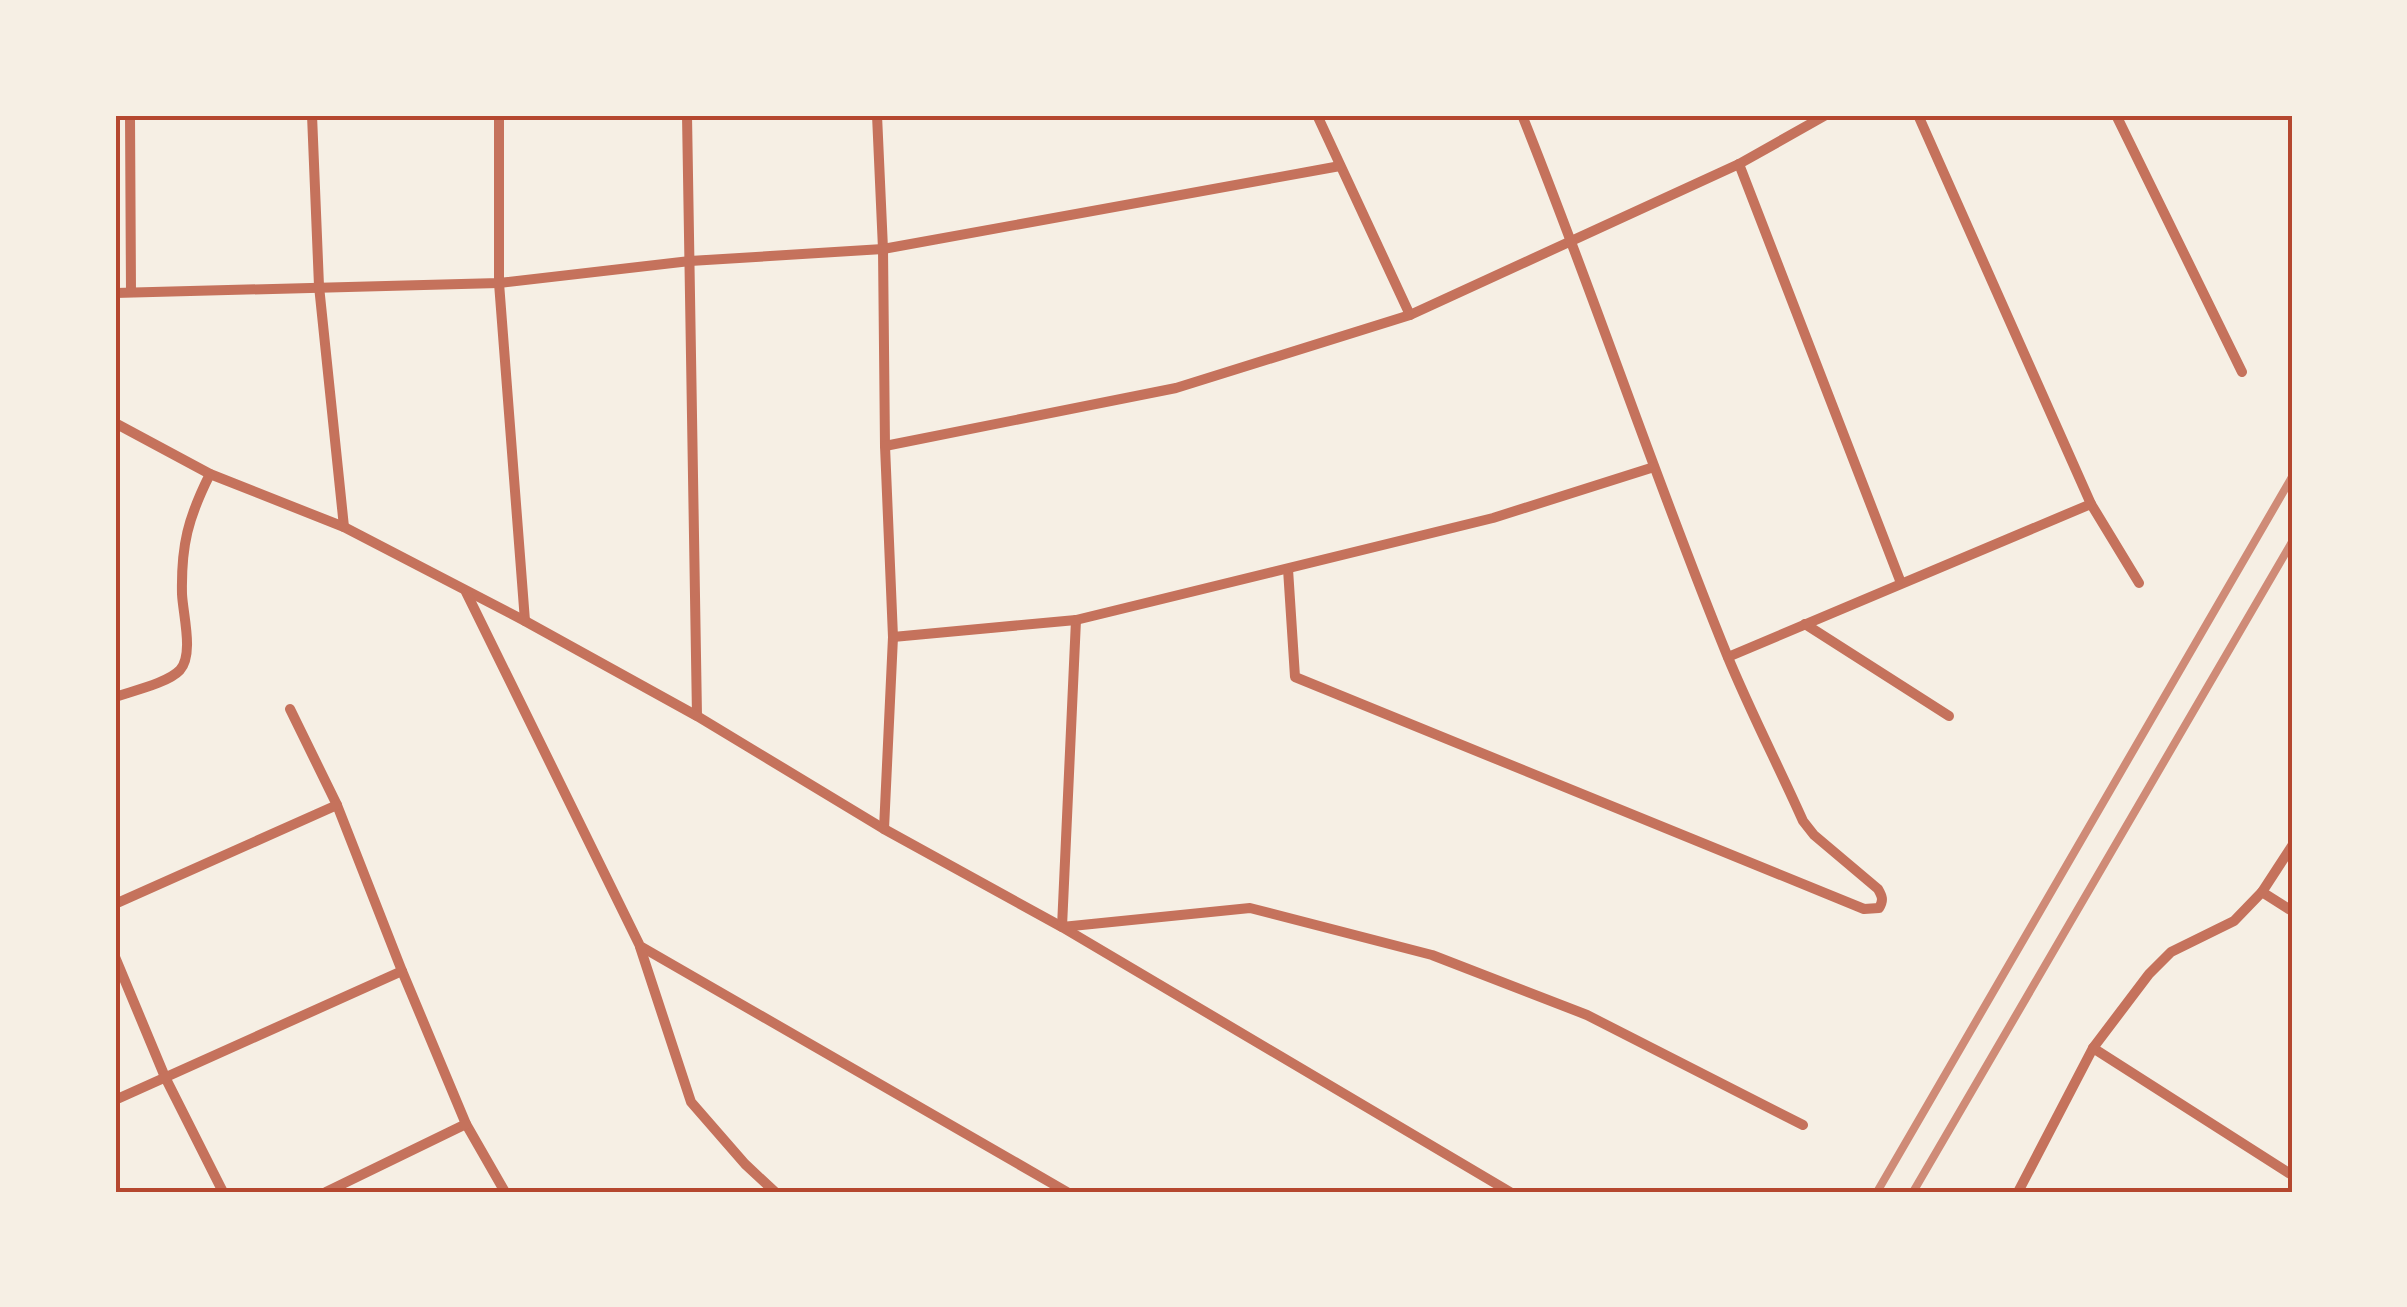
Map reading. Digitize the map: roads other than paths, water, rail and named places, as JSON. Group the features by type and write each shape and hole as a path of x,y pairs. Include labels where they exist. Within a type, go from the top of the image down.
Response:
{"street":[{"path":"130,115 131,292"},
{"path":"312,115 319,286 344,526"},
{"path":"499,115 498,282 525,622"},
{"path":"687,115 697,716"},
{"path":"877,115 893,637 884,828"},
{"path":"1317,115 1410,316"},
{"path":"1288,569 1296,677 1864,909 1879,908 1882,896 1878,889 1814,836 1802,820 1728,657 1522,115"},
{"path":"885,446 1176,388 1410,316 1738,164 1826,115"},
{"path":"1918,115 2090,504 2139,583"},
{"path":"2116,115 2242,372"},
{"path":"1738,164 1900,584"},
{"path":"115,292 498,282 690,260 883,248 1340,166"},
{"path":"115,423 210,474 344,526 697,716 1510,1192"},
{"path":"893,637 1076,620 1493,518 1654,466"},
{"path":"115,697 179,672 188,657 182,554 193,508 210,474"},
{"path":"1728,657 2090,504"},
{"path":"466,591 640,946 691,1102 775,1192"},
{"path":"1062,927 1076,620"},
{"path":"1805,624 1949,716"},
{"path":"290,708 337,805 466,1124 505,1192"},
{"path":"115,904 337,805"},
{"path":"2018,1192 2093,1048 2149,974 2171,952 2234,921 2262,892 2292,846"},
{"path":"2262,892 2292,911"},
{"path":"1062,927 1250,908 1432,956 1587,1015 1803,1125"},
{"path":"640,946 1068,1192"},
{"path":"115,957 165,1077 223,1192"},
{"path":"115,1100 402,971"},
{"path":"2093,1048 2292,1176"},
{"path":"326,1192 466,1124"}],"railway":[{"path":"1877,1192 2292,477"},
{"path":"1913,1192 2292,542"}]}
